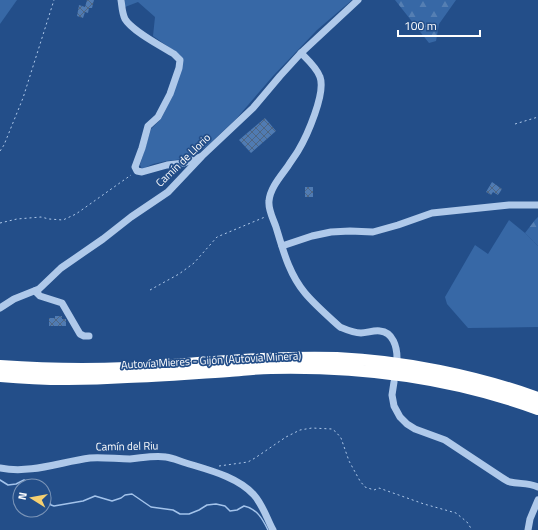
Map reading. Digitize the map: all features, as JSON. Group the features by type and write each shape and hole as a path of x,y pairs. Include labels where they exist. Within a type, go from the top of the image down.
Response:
{"highway":[{"name":"Autovía Mieres - Gijón (Autovía Minera)","path":"0,366 73,369 125,368 270,358 338,358 394,364 451,374 487,382 538,398"},
{"name":"Autovía Mieres - Gijón (Autovía Minera)","path":"0,376 73,379 126,378 270,368 337,368 393,374 449,384 485,392 538,409"}],"street":[{"path":"121,0 122,11 126,20 134,29 174,54 180,60 179,68 170,94 158,117 148,126 135,167 137,171 142,172 167,165 184,163 202,156"},
{"name":"Camín de Llorio","path":"0,308 14,299 35,291 61,268 168,192 202,156 253,108 301,53 358,0"},
{"path":"301,53 320,75 321,86 318,106 298,150 271,193 269,204 271,215 288,265 294,278 305,293 340,327 362,333 380,331 387,333 396,345 397,358"},
{"path":"282,246 312,236 331,232 373,232 432,213 509,205 538,205"},
{"path":"35,291 40,296 62,303 80,334 89,336"},
{"path":"394,382 392,395 394,406 400,417 407,424 415,429 445,440 494,473 511,482 538,487"},
{"name":"Camín del Riu","path":"0,468 32,469 92,458 157,456 173,458 237,482 254,495 273,530"},
{"path":"528,530 530,519 538,500"}],"path":[{"path":"0,151 4,145 23,98 54,0"},
{"path":"515,124 538,117"},
{"path":"0,223 10,220 41,217 63,220 76,214 137,171"},
{"path":"150,290 179,274 194,263 217,237 271,215"},
{"path":"217,466 248,462 286,437 300,430 312,428 332,430 341,438 348,461 365,487 374,490 379,488 424,504 456,513 467,522 472,530"}],"green space":[{"path":"0,0 17,0 0,24"},
{"path":"125,0 352,0 317,30 273,76 236,119 206,147 184,159 153,164 142,169 140,165 151,129 161,119 172,97 183,63 180,55 153,36 155,17 138,2 125,7"},
{"path":"395,0 456,0 439,24 436,41 429,43"},
{"path":"538,217 538,246 525,233"},
{"path":"509,220 538,246 538,327 468,328 447,304 445,297 475,245 488,254"}],"building":[{"path":"87,0 94,0 92,8 89,8 88,13 85,12 83,18 77,16 79,5 85,7"},
{"path":"265,118 276,131 251,153 239,140"},
{"path":"492,182 502,189 498,195 493,192 491,195 486,192"},
{"path":"305,187 313,187 313,197 305,197"},
{"path":"55,316 62,316 62,319 66,319 66,326 49,326 49,318 55,318"}],"waterway":[{"path":"0,480 8,485 12,484"},
{"path":"52,505 83,501 95,496 112,501 125,495 132,494 151,507 173,510 180,514 189,514 207,505 216,504 225,506 230,511 237,510 244,506 249,507 256,512 268,530"}]}
